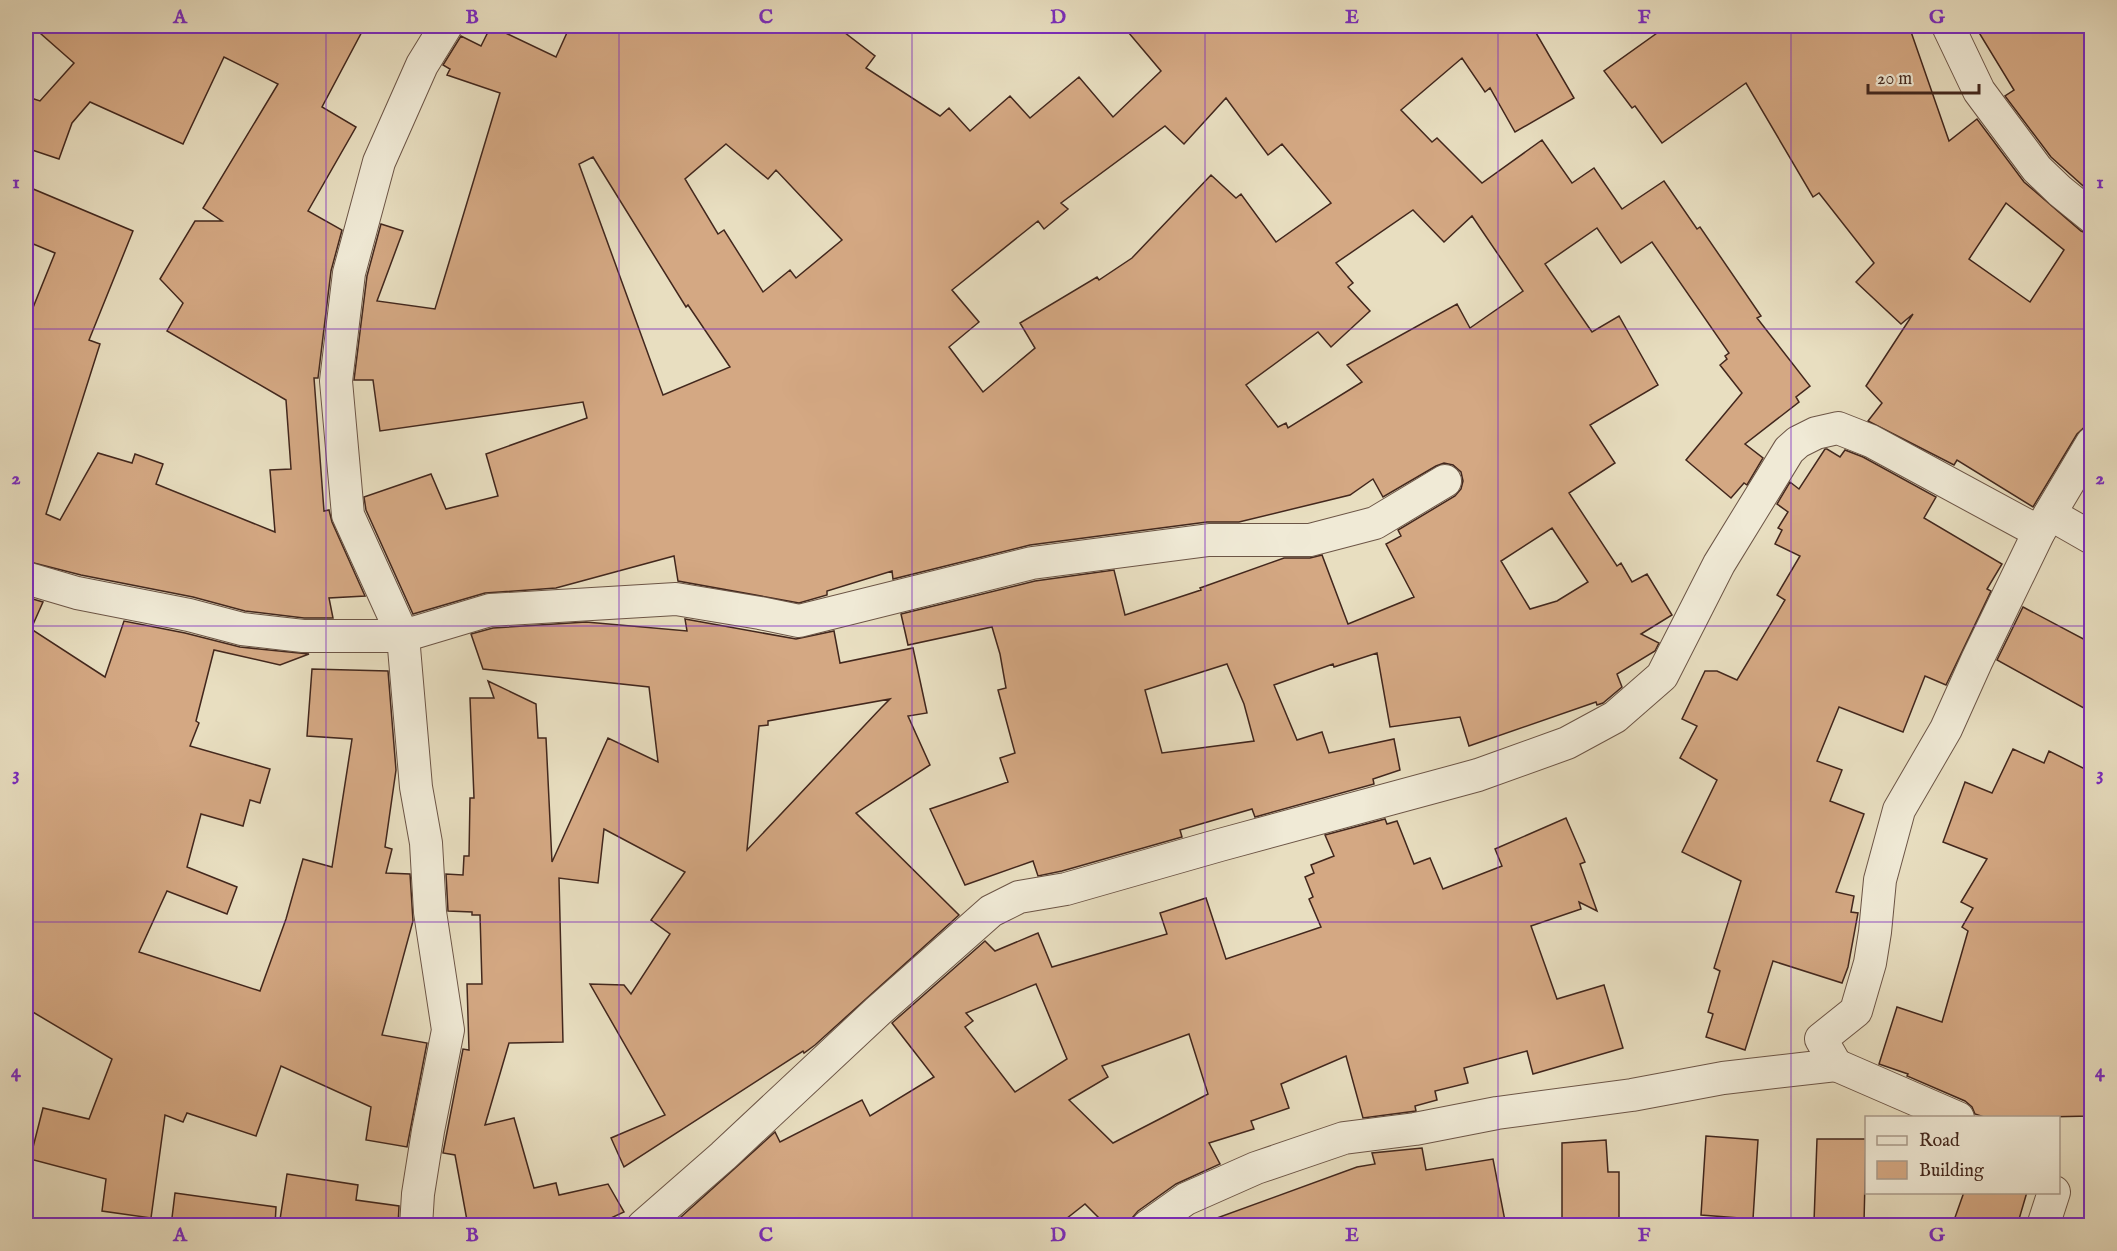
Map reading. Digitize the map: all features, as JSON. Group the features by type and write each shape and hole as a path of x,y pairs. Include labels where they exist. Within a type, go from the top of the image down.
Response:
{"street":[{"path":"416,1226 418,1194 428,1131 448,1030 430,912 426,843 416,787 403,636 348,515 336,381 349,273 379,162 422,65 446,26"},
{"path":"1948,26 1978,91 2037,169 2091,217"},
{"path":"643,1226 723,1156 878,1011 991,910 1019,897 1066,889 1220,844 1478,775 1567,742 1615,717 1662,676 1719,564 1789,450 1798,442 1838,428 1871,441 2045,523 2091,538"},
{"path":"1836,1065 1821,1039 1856,1011 1870,963 1880,880 1899,810 1946,729 1977,660 2045,523 2091,443"},
{"path":"26,578 77,593 189,615 242,629 303,636 403,636 490,610 676,599 799,621 1032,563 1209,540 1310,540 1375,524 1445,481"},
{"path":"1148,1226 1186,1199 1256,1168 1344,1138 1415,1129 1497,1113 1632,1095 1723,1078 1836,1065 1953,1116"},
{"path":"2043,1226 2053,1194"}],"building":[{"path":"32,26 365,26 322,107 356,127 308,211 342,230 331,271 318,378 314,378 324,511 329,510 332,522 365,596 329,598 333,618 304,618 245,611 193,597 81,575 26,561 26,325 55,253 26,241 26,186 133,231 89,340 100,344 46,514 60,520 98,453 132,463 135,454 163,464 156,484 275,532 270,470 291,469 286,400 167,331 183,303 160,279 195,221 222,221 203,208 278,84 224,57 183,144 90,102 72,123 59,159 26,148 26,116 31,98 40,101 74,63"},
{"path":"491,26 556,57 570,26 836,26 875,56 866,68 940,116 949,108 970,131 1010,96 1030,118 1079,77 1113,117 1161,71 1123,26 1532,26 1574,98 1515,132 1490,88 1485,92 1462,58 1401,110 1432,142 1437,138 1482,183 1542,140 1572,183 1594,168 1622,209 1664,181 1697,229 1700,227 1761,316 1757,318 1810,386 1796,397 1799,402 1745,444 1763,458 1747,485 1744,483 1731,498 1686,460 1742,393 1720,365 1727,359 1725,356 1729,353 1652,242 1621,263 1597,228 1545,264 1592,332 1619,316 1658,385 1590,425 1615,463 1569,493 1617,566 1621,563 1632,582 1647,574 1672,615 1641,634 1659,643 1655,651 1617,674 1622,687 1603,703 1597,705 1596,702 1469,746 1460,717 1390,727 1377,653 1334,667 1333,664 1274,685 1297,740 1322,732 1329,753 1394,739 1400,770 1373,779 1374,784 1255,817 1252,809 1180,830 1182,837 1062,871 1038,876 1033,861 965,885 930,809 1008,782 1000,758 1015,753 998,690 1006,688 1000,654 992,627 908,645 901,614 1035,581 1114,570 1125,615 1201,590 1200,588 1284,558 1310,558 1322,555 1348,624 1414,597 1386,544 1401,536 1398,530 1455,496 1461,489 1463,481 1461,472 1453,465 1444,463 1383,497 1373,479 1350,495 1239,522 1207,522 1030,545 893,579 892,571 827,591 827,595 799,603 678,581 674,556 556,588 485,593 413,614 366,510 364,497 431,474 446,509 498,496 486,454 587,418 583,402 380,431 373,380 354,380 367,276 381,224 403,231 377,301 435,309 500,93 447,75 450,69 443,65 461,36 481,46","holes":["1226,98 1268,155 1282,144 1331,203 1276,242 1241,194 1236,198 1211,175 1132,258 1099,280 1097,277 1020,323 1035,348 983,392 949,347 979,322 952,290 1038,221 1044,229 1068,209 1061,203 1165,126 1184,144","726,144 768,179 776,170 842,240 796,278 790,270 763,292 724,230 718,234 685,179","593,157 686,307 688,305 730,367 663,395 579,164","1413,210 1444,242 1472,216 1523,291 1470,328 1457,304 1347,365 1362,382 1288,428 1286,423 1278,427 1246,385 1318,332 1331,347 1370,311 1348,287 1353,283 1336,263","1552,528 1588,582 1557,601 1530,609 1501,561","1227,664 1244,704 1254,741 1162,753 1145,690"]},
{"path":"1667,26 1909,26 1949,141 1977,119 2024,182 2081,231 2091,235 2091,421 2077,434 2033,507 1957,460 1954,465 1868,421 1882,403 1866,386 1913,314 1901,324 1856,282 1874,263 1819,193 1813,197 1746,83 1662,143 1635,106 1632,108 1604,71","holes":["2006,203 2064,250 2030,302 1969,259"]},
{"path":"1975,26 2091,26 2091,193 2051,157 2005,96 2014,90"},
{"path":"1825,449 1840,457 1845,450 1863,457 1936,497 1924,518 2002,564 1987,589 1991,591 1946,685 1925,676 1903,732 1839,707 1817,761 1842,770 1830,801 1864,814 1836,892 1854,896 1851,912 1858,913 1848,967 1842,983 1773,961 1745,1050 1706,1037 1713,1014 1708,1012 1720,971 1714,968 1741,881 1682,852 1717,780 1680,758 1697,726 1682,719 1705,671 1717,671 1737,680 1785,600 1777,595 1800,556 1775,544 1782,530 1778,528 1788,512 1777,504 1790,482 1799,489"},
{"path":"26,597 43,602 31,629 105,677 124,621 240,647 309,654 280,665 214,650 196,721 199,723 190,746 270,769 260,803 250,800 243,826 201,814 187,867 237,887 227,914 167,891 139,952 260,991 286,919 303,859 332,867 352,739 307,736 312,669 388,671 396,770 385,847 392,849 386,873 410,874 413,921 382,1035 427,1043 407,1147 366,1140 371,1107 281,1066 256,1136 187,1113 183,1122 165,1115 151,1218 102,1211 106,1179 30,1159 43,1108 89,1119 112,1059 26,1008"},
{"path":"2023,607 2091,643 2091,712 1997,660"},
{"path":"685,619 796,639 834,631 840,663 913,648 927,713 908,716 930,765 856,813 959,915 815,1045 624,1167 611,1138 665,1115 590,984 624,985 631,994 670,934 651,920 685,872 604,829 598,883 559,878 563,1042 509,1043 485,1125 514,1118 534,1188 556,1183 559,1195 608,1184 624,1212 594,1226 468,1226 455,1155 443,1153 463,1049 469,1050 467,984 482,984 480,915 472,915 472,912 448,911 446,874 463,875 464,856 469,856 470,798 474,798 470,698 494,698 488,681 536,704 538,738 546,738 552,862 608,738 658,762 649,687 483,669 471,634 493,628 586,622 687,631","holes":["890,699 747,850 759,726 768,725 768,721"]},
{"path":"2013,749 2044,763 2049,751 2091,772 2091,1116 1981,1116 1975,1114 1972,1107 1965,1101 1907,1076 1908,1074 1879,1064 1897,1007 1942,1022 1968,931 1962,927 1973,908 1961,902 1987,859 1943,842 1965,782 1992,793"},
{"path":"1566,818 1585,862 1580,864 1597,911 1579,902 1581,909 1531,926 1557,999 1604,985 1623,1048 1533,1074 1527,1051 1464,1068 1468,1083 1435,1091 1437,1100 1415,1106 1416,1111 1363,1118 1346,1056 1281,1084 1289,1108 1251,1121 1254,1129 1209,1143 1220,1164 1176,1184 1138,1211 1132,1218 1130,1226 1107,1226 1085,1204 1057,1226 671,1226 775,1132 780,1142 862,1100 870,1116 934,1077 892,1023 985,941 995,951 1038,933 1052,967 1167,934 1160,913 1206,898 1226,959 1321,927 1309,899 1313,897 1305,877 1314,873 1311,865 1334,856 1325,835 1385,819 1387,824 1397,821 1414,864 1430,858 1443,889 1502,866 1495,849","holes":["1036,984 1067,1059 1015,1092 965,1027 973,1021 966,1013","1189,1034 1208,1094 1113,1143 1069,1100 1108,1077 1102,1066"]},
{"path":"1706,1136 1758,1140 1753,1219 1701,1215"},
{"path":"1817,1139 1865,1139 1864,1223 1814,1222"},
{"path":"1606,1140 1608,1172 1619,1172 1619,1226 1562,1226 1562,1143"},
{"path":"1422,1148 1426,1170 1493,1159 1506,1226 1207,1226 1206,1222 1357,1167 1375,1164 1372,1153"},
{"path":"287,1174 358,1185 356,1200 399,1206 398,1226 279,1226"},
{"path":"175,1193 276,1207 275,1226 171,1226"},
{"path":"1963,1194 2026,1194 2017,1226 1952,1226"}]}
